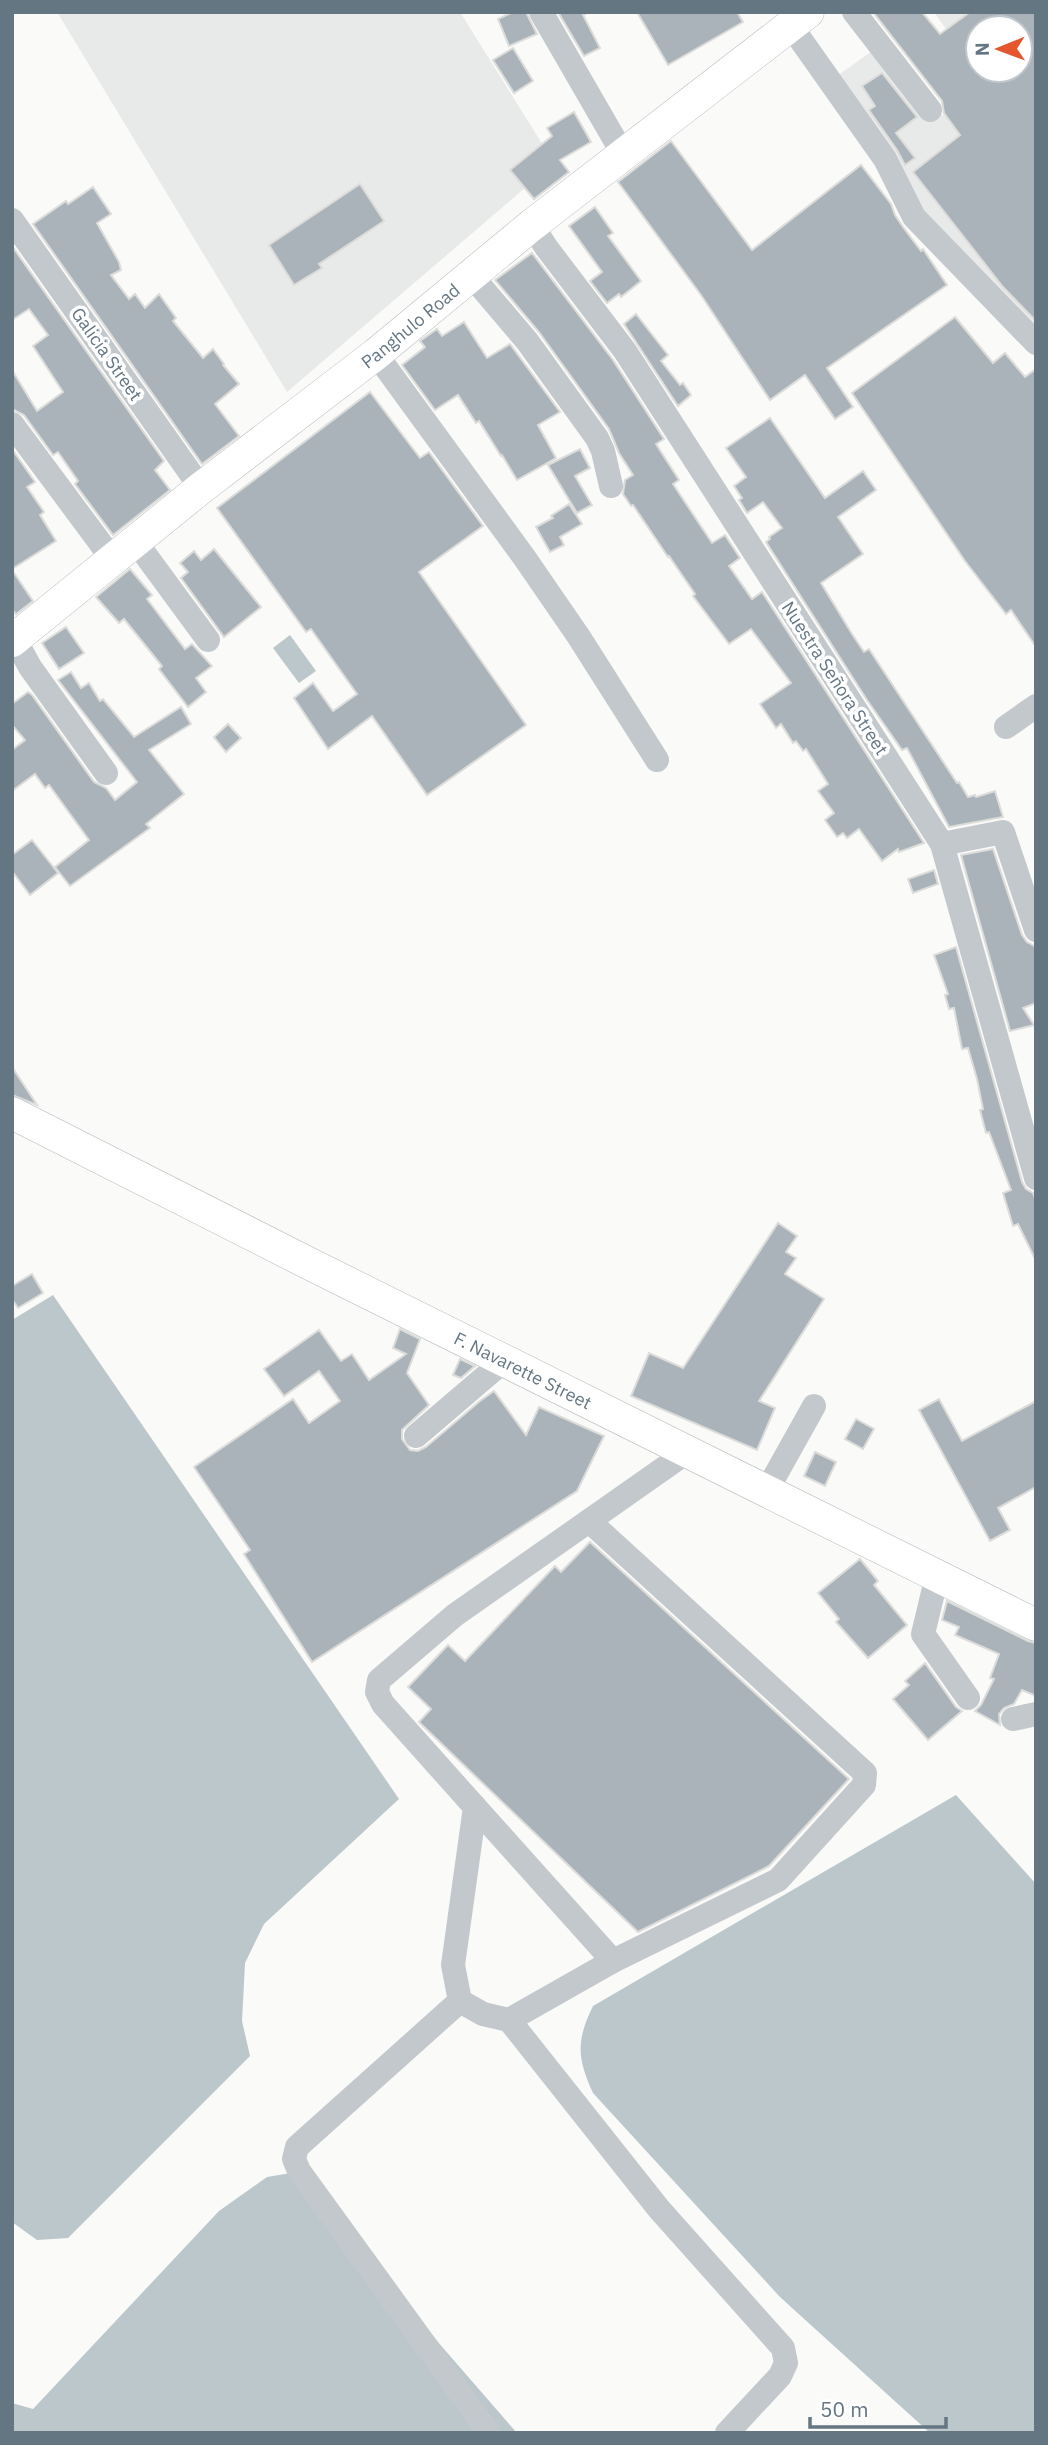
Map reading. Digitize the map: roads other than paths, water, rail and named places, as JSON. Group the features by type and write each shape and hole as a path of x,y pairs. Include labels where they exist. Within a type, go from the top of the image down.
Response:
{"main road":[{"name":"Panghulo Road","path":"13,638 201,488 376,354 532,225 800,19"},
{"name":"F. Navarette Street","path":"12,1112 314,1266 1036,1625"}],"street":[{"path":"541,12 623,154"},
{"path":"854,12 930,110"},
{"path":"800,19 885,159 914,217 1036,343"},
{"name":"Galicia Street","path":"12,220 201,488"},
{"name":"Nuestra Señora Street","path":"532,225 545,247 625,351 942,844 1006,1080 1036,1178"},
{"path":"471,275 527,341 597,438 611,486"},
{"path":"376,354 524,557 579,637 657,760"},
{"path":"12,424 124,551 208,640"},
{"path":"13,638 30,667 106,772"},
{"path":"1006,727 1036,706"},
{"path":"942,844 1003,832 1036,930"},
{"path":"416,1436 505,1360"},
{"path":"766,1492 814,1406"},
{"path":"613,1961 383,1704 377,1692 379,1680 455,1615 687,1452"},
{"path":"509,2020 613,1961 779,1880 864,1785 864,1773 589,1521"},
{"path":"937,1576 923,1634 968,1698"},
{"path":"475,1807 453,1965 460,2001 483,2014 509,2020 659,2209 783,2348 786,2363 780,2376 727,2433"},
{"path":"460,2001 297,2147 294,2159 299,2171 489,2433"}]}
